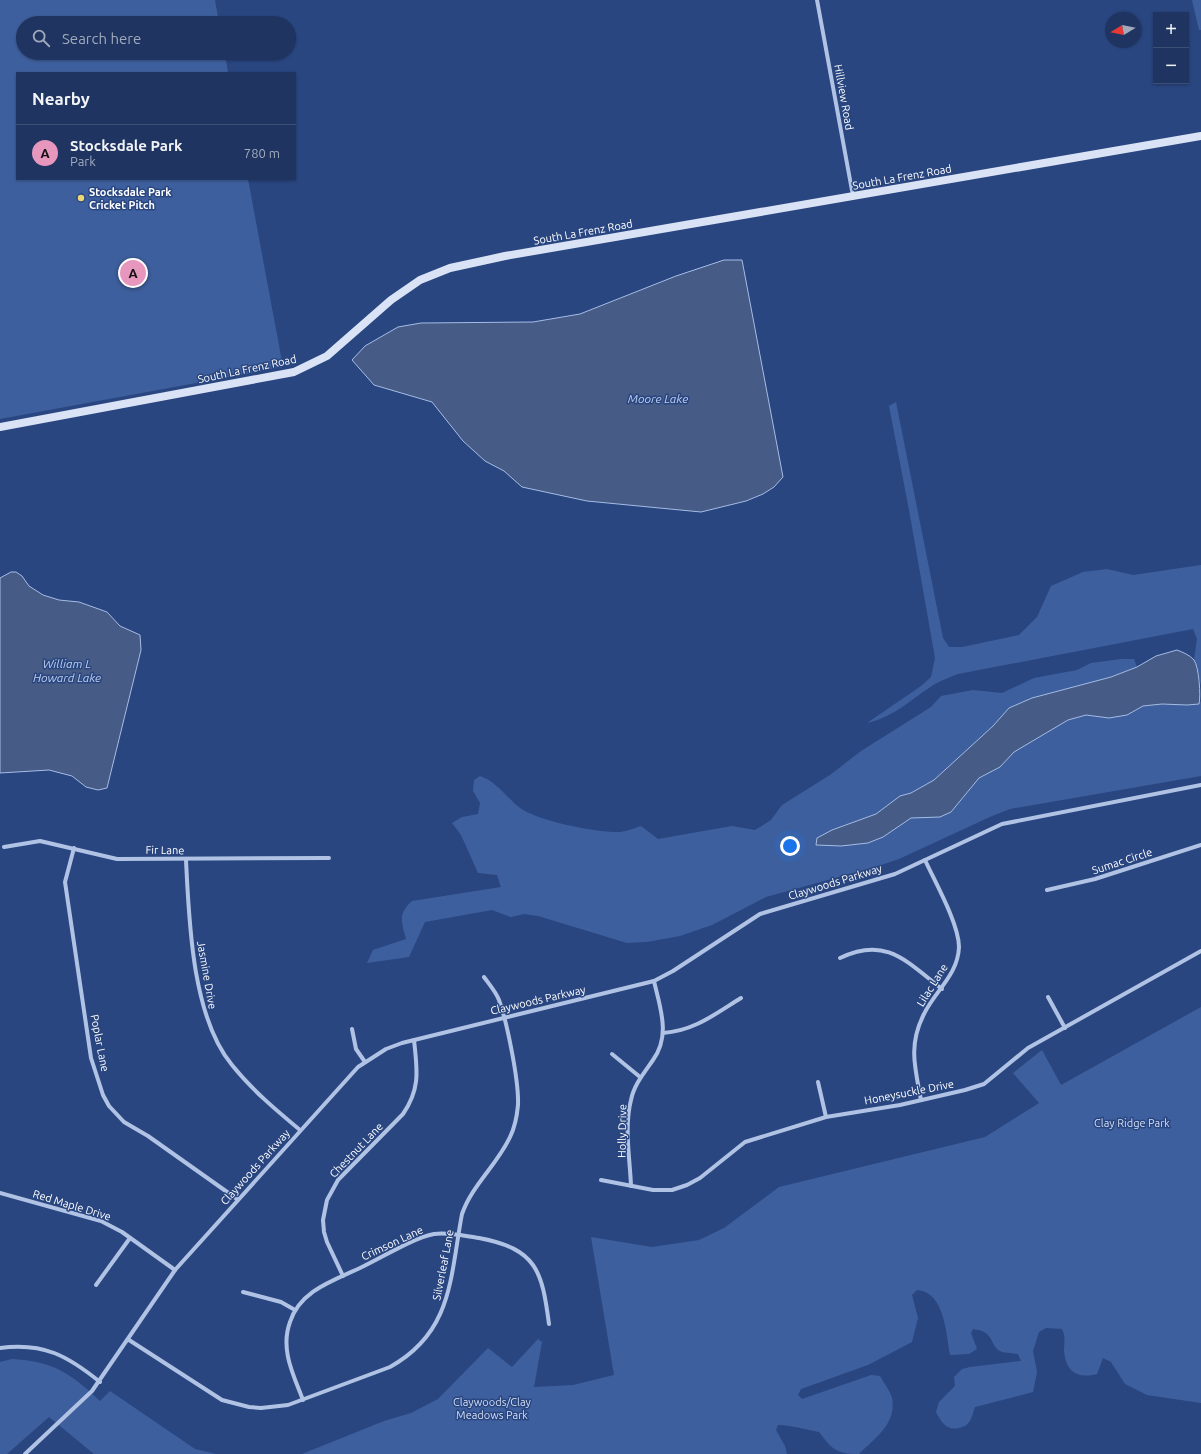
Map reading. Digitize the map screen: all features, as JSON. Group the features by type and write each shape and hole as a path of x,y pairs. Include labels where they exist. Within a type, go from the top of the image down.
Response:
{"street":[{"name":"Hillview Road","path":"817,0 853,197"},
{"name":"South La Frenz Road","path":"0,427 294,372 327,356 406,289 435,273 450,268 505,256 1201,136"},
{"name":"Claywoods Parkway","path":"25,1454 100,1382 175,1270 237,1199 358,1067 386,1049 414,1040 503,1017 552,1007 654,981 673,971 760,914 895,874 1002,824 1201,785"},
{"name":"Fir Lane","path":"4,847 40,841 117,858 186,860 329,858"},
{"name":"Sumac Circle","path":"1047,890 1095,879 1201,845"},
{"name":"Poplar Lane","path":"74,848 65,882 92,1058 103,1094 110,1106 124,1122 148,1136 237,1199"},
{"name":"Jasmine Drive","path":"186,860 189,921 201,999 211,1031 231,1065 259,1095 300,1130"},
{"name":"Lilac Lane","path":"921,1100 913,1055 917,1031 924,1013 942,989 955,964 959,948 957,932 925,860"},
{"path":"840,958 856,950 882,950 894,954 942,989"},
{"name":"Honeysuckle Drive","path":"601,1180 653,1190 672,1190 687,1185 700,1178 745,1142 826,1117 921,1100 984,1084 1028,1048 1201,951"},
{"name":"Silverleaf Lane","path":"129,1340 211,1394 235,1404 261,1408 276,1407 303,1400 390,1367 403,1360 423,1343 432,1332 443,1310 458,1234 466,1203 472,1191 505,1146 514,1127 517,1116 518,1092 499,998 484,977"},
{"name":"Holly Drive","path":"631,1186 628,1129 631,1100 640,1078 654,1058 662,1043 664,1025 654,981"},
{"path":"1048,997 1065,1028"},
{"path":"663,1033 680,1032 698,1024 741,998"},
{"path":"352,1029 356,1049 365,1062"},
{"name":"Chestnut Lane","path":"343,1276 324,1232 323,1220 327,1200 338,1180 410,1105 418,1076 414,1040"},
{"path":"612,1054 640,1078"},
{"path":"818,1082 826,1117"},
{"name":"Red Maple Drive","path":"0,1193 101,1221 130,1238 175,1270"},
{"name":"Crimson Lane","path":"303,1400 286,1350 287,1331 295,1310 309,1294 424,1237 446,1233 458,1234 499,1242 514,1248 526,1258 540,1277 544,1288 549,1324"},
{"path":"96,1285 130,1238"},
{"path":"243,1292 281,1302 295,1310"},
{"path":"0,1348 26,1346 52,1351 74,1362 100,1382"}],"green space":[{"path":"0,0 215,0 218,16 16,16 16,60 226,60 228,72 16,72 16,180 248,180 283,367 0,419"},
{"path":"1192,0 1201,0 1201,30 1199,30"},
{"path":"896,402 943,638 949,647 962,647 1019,635 1037,617 1051,586 1083,572 1107,569 1133,575 1201,565 1201,685 1194,660 1197,639 1193,629 958,674 935,684 895,712 867,723 921,686 931,677 935,658 889,406"},
{"path":"1121,659 1134,659 1137,667 1111,677 1032,698 1009,708 993,726 934,780 911,793 900,796 876,814 832,830 817,838 816,845 868,843 883,837 911,818 951,812 979,778 1000,767 1014,752 1068,720 1086,715 1109,718 1127,715 1143,706 1162,704 1199,704 1201,701 1201,776 1010,809 899,859 766,897 712,925 680,936 647,942 627,943 538,916 524,914 511,917 492,910 425,922 409,957 367,963 373,950 406,939 402,923 402,915 404,910 412,901 501,887 497,875 478,873 461,835 452,823 462,817 478,814 480,803 473,791 474,780 480,776 486,778 515,804 528,813 553,822 583,828 620,832 641,826 658,839 732,826 755,830 771,820 782,805 830,775 861,751 931,707 941,696 973,690 1002,693 1034,678 1077,670 1091,663"},
{"path":"1201,1007 1201,1403 1147,1395 1125,1384 1111,1362 1103,1358 1097,1374 1078,1374 1070,1369 1067,1364 1062,1329 1046,1328 1039,1332 1033,1351 1037,1372 1033,1392 975,1407 971,1419 966,1425 963,1427 949,1428 943,1423 936,1412 939,1402 955,1386 954,1377 962,1369 1021,1361 1018,1354 1002,1352 995,1346 986,1333 973,1329 971,1333 977,1349 969,1354 950,1355 945,1326 939,1306 933,1298 926,1293 917,1290 912,1295 918,1318 912,1342 868,1365 801,1389 798,1395 802,1399 871,1375 880,1376 892,1398 893,1407 891,1415 883,1430 859,1454 840,1452 831,1446 819,1432 797,1427 778,1425 776,1430 785,1446 787,1454 302,1454 384,1421 411,1413 438,1399 488,1348 512,1367 538,1339 542,1342 534,1387 573,1385 614,1375 591,1237 652,1247 699,1240 724,1228 779,1187 985,1137 1039,1103 1013,1073 1042,1050 1061,1085"},
{"path":"12,1359 39,1362 60,1370 80,1383 100,1401 110,1391 195,1449 216,1454 94,1454 49,1417 7,1454 0,1454 0,1362"}],"water":[{"name":"Moore Lake","path":"724,260 742,260 783,477 774,487 763,494 746,501 701,512 587,501 522,487 504,471 485,461 463,441 432,402 374,385 352,360 365,346 398,327 421,323 533,322 580,314 676,276"},
{"name":"William L Howard Lake","path":"11,572 16,572 22,576 29,586 43,595 59,600 79,602 107,612 120,626 140,635 141,650 107,788 98,790 86,787 72,776 49,770 0,773 0,578"},
{"path":"1177,650 1186,654 1194,660 1196,664 1200,695 1199,704 1162,704 1143,706 1127,715 1109,718 1086,715 1068,720 1014,752 1000,767 979,778 951,812 940,817 911,818 883,837 868,843 841,846 816,845 817,838 832,830 876,814 900,796 911,793 934,780 993,726 1009,708 1032,698 1111,677 1137,667 1156,656"}],"place":[{"name":"Stocksdale Park Cricket Pitch","path":"81,198"},
{"name":"Stocksdale Park","path":"133,273"}],"park label":[{"name":"Clay Ridge Park","path":"1132,1123"},
{"name":"Claywoods/Clay Meadows Park","path":"492,1408"}]}
